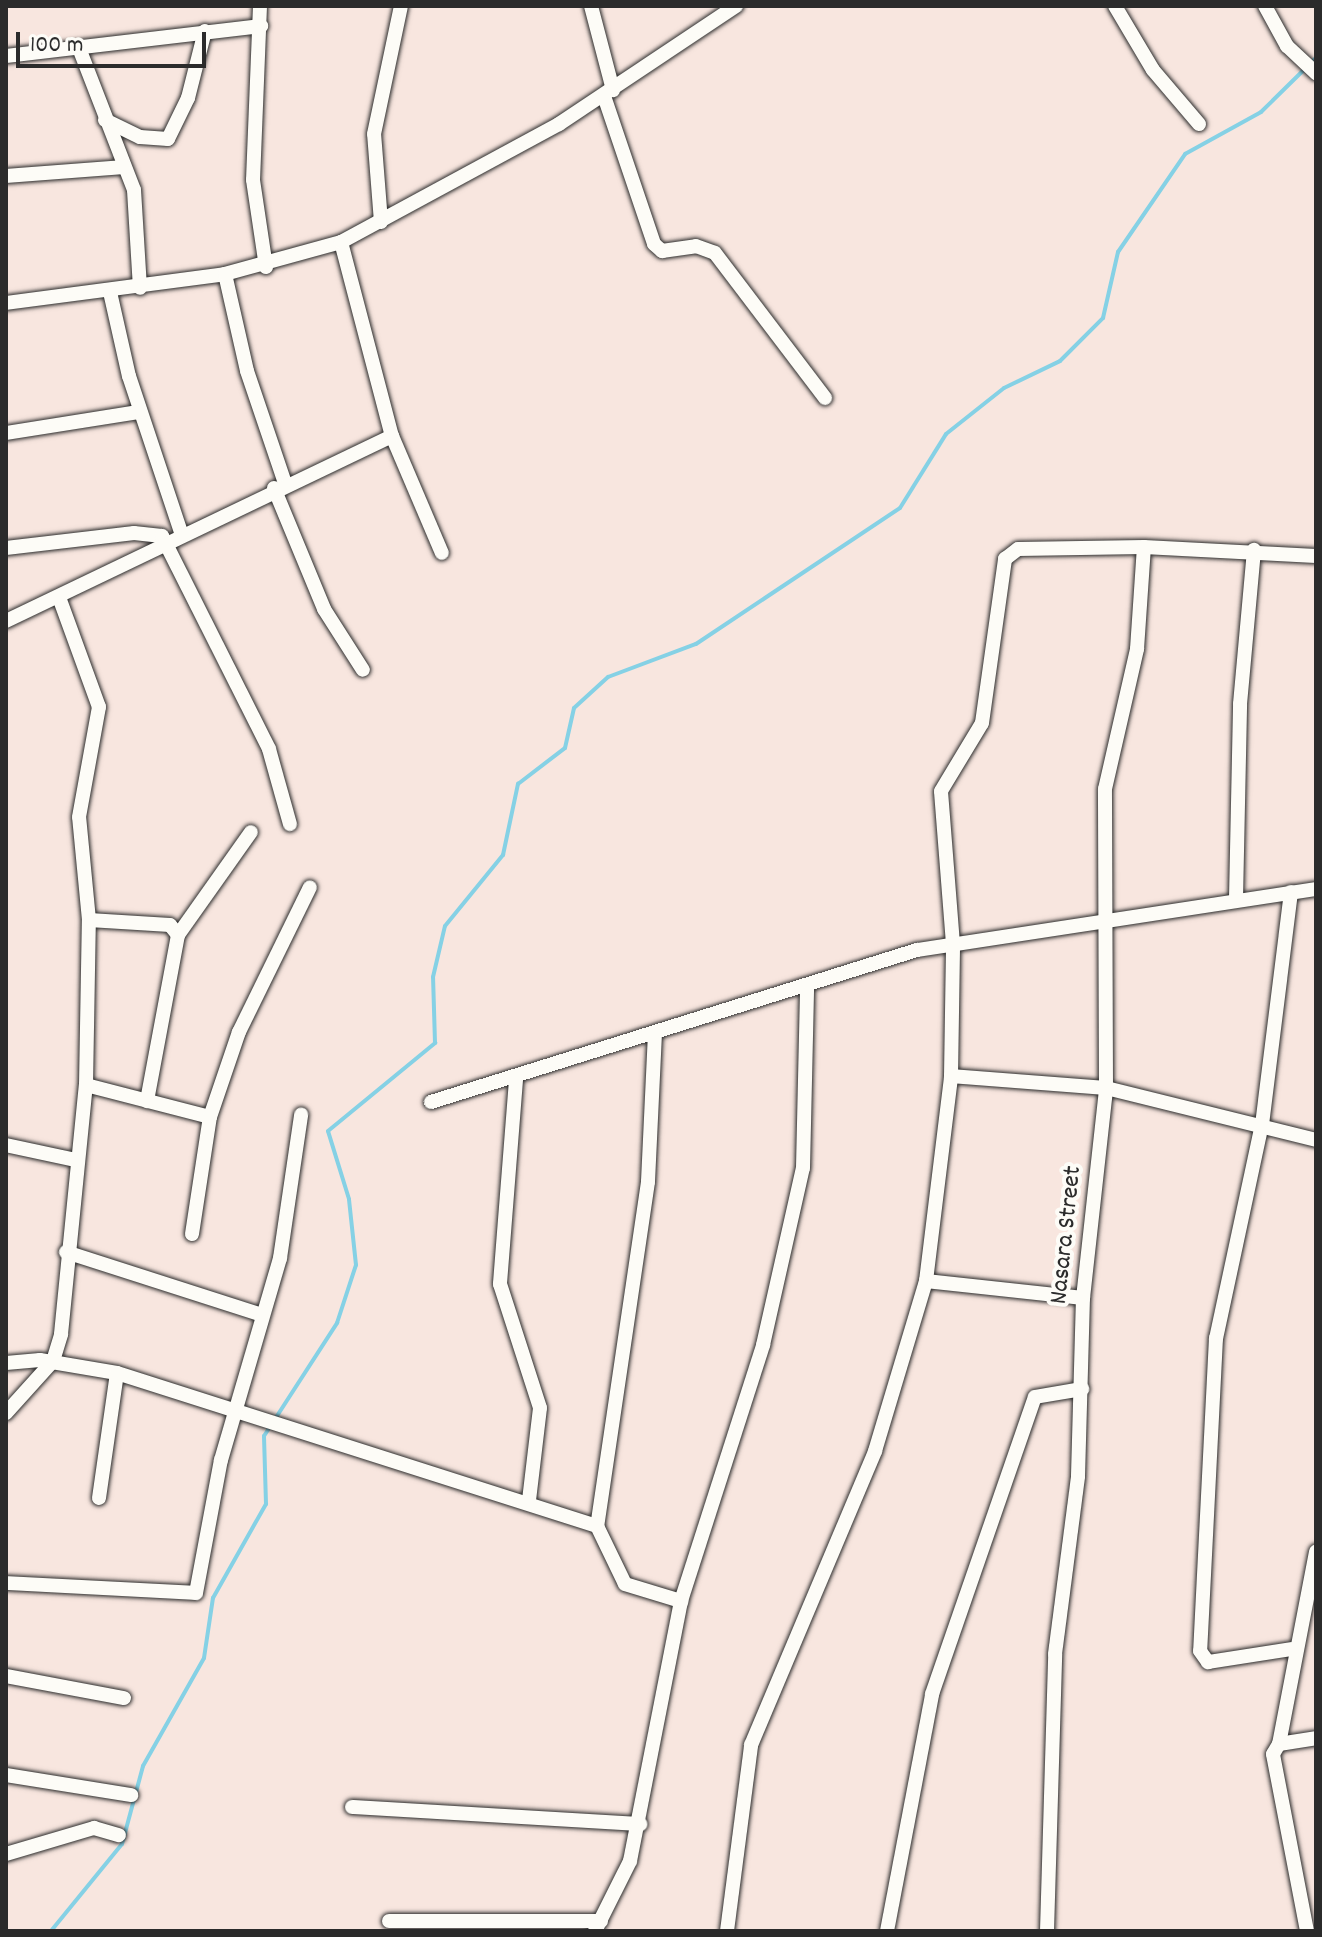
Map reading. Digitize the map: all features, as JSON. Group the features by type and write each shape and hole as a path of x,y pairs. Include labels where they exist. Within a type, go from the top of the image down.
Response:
{"street":[{"path":"260,6 253,180 266,267"},
{"path":"381,222 374,134 401,6"},
{"path":"591,6 608,93 654,244 662,251 696,246 715,253 825,398"},
{"path":"1115,6 1153,70 1199,124"},
{"path":"1265,6 1310,68"},
{"path":"6,303 140,288 266,267 341,242 608,93 733,7"},
{"path":"6,56 261,26"},
{"path":"105,120 140,137 168,139 188,98 205,31"},
{"path":"79,48 137,206 140,288"},
{"path":"6,176 124,167"},
{"path":"341,242 392,436 442,553"},
{"path":"225,274 247,371 280,485 324,609 363,670"},
{"path":"110,292 139,412 182,535"},
{"path":"6,433 139,412"},
{"path":"6,621 280,485 392,436"},
{"path":"6,548 152,531 168,543 269,749 290,824"},
{"path":"727,1931 751,1745 875,1451 926,1281 951,1076 953,944 941,791 982,723 1005,559 1018,549 1144,547 1254,550 1316,556"},
{"name":"Nasara Street","path":"1047,1931 1055,1654 1082,1389 1083,1298 1106,1088 1105,789 1137,649 1144,547"},
{"path":"1236,899 1240,704 1254,550"},
{"path":"6,1413 53,1361 86,1085 89,920 79,817 99,707 59,597"},
{"path":"147,1101 178,935 251,832"},
{"path":"192,1234 210,1117 262,977 310,887"},
{"path":"431,1102 516,1080 655,1033 953,944 1105,924 1236,899 1316,889"},
{"path":"1291,892 1262,1124 1216,1338 1200,1651 1208,1662 1292,1649"},
{"path":"89,920 170,925 178,935"},
{"path":"389,1921 598,1926 640,1824 681,1601 734,1453 803,1168 807,986"},
{"path":"655,1033 648,1182 597,1526 625,1584 681,1601"},
{"path":"951,1076 1106,1088 1262,1124 1316,1140"},
{"path":"516,1080 500,1284 540,1408 529,1500"},
{"path":"86,1085 210,1117"},
{"path":"6,1583 196,1593 236,1414 280,1258 301,1115"},
{"path":"6,1145 76,1160"},
{"path":"66,1252 262,1315"},
{"path":"926,1281 1083,1298"},
{"path":"6,1363 53,1361 117,1373 236,1414 529,1500 597,1526"},
{"path":"99,1498 117,1373"},
{"path":"887,1931 932,1694 1035,1397 1082,1389"},
{"path":"1307,1931 1273,1754 1279,1744 1292,1649 1316,1552"},
{"path":"6,1676 124,1698"},
{"path":"1279,1744 1316,1738"},
{"path":"6,1775 131,1795"},
{"path":"352,1807 640,1824"},
{"path":"6,1854 94,1828 119,1835"}],"waterway":[{"path":"51,1931 122,1844 143,1766 204,1658 213,1598 266,1504 264,1436 337,1323 356,1265 349,1199 328,1131 435,1043 433,977 445,926 503,855 518,784 565,748 574,708 608,677 696,644 900,508 946,434 1004,388 1060,361 1103,318 1118,252 1185,154 1261,112 1316,58"}]}
